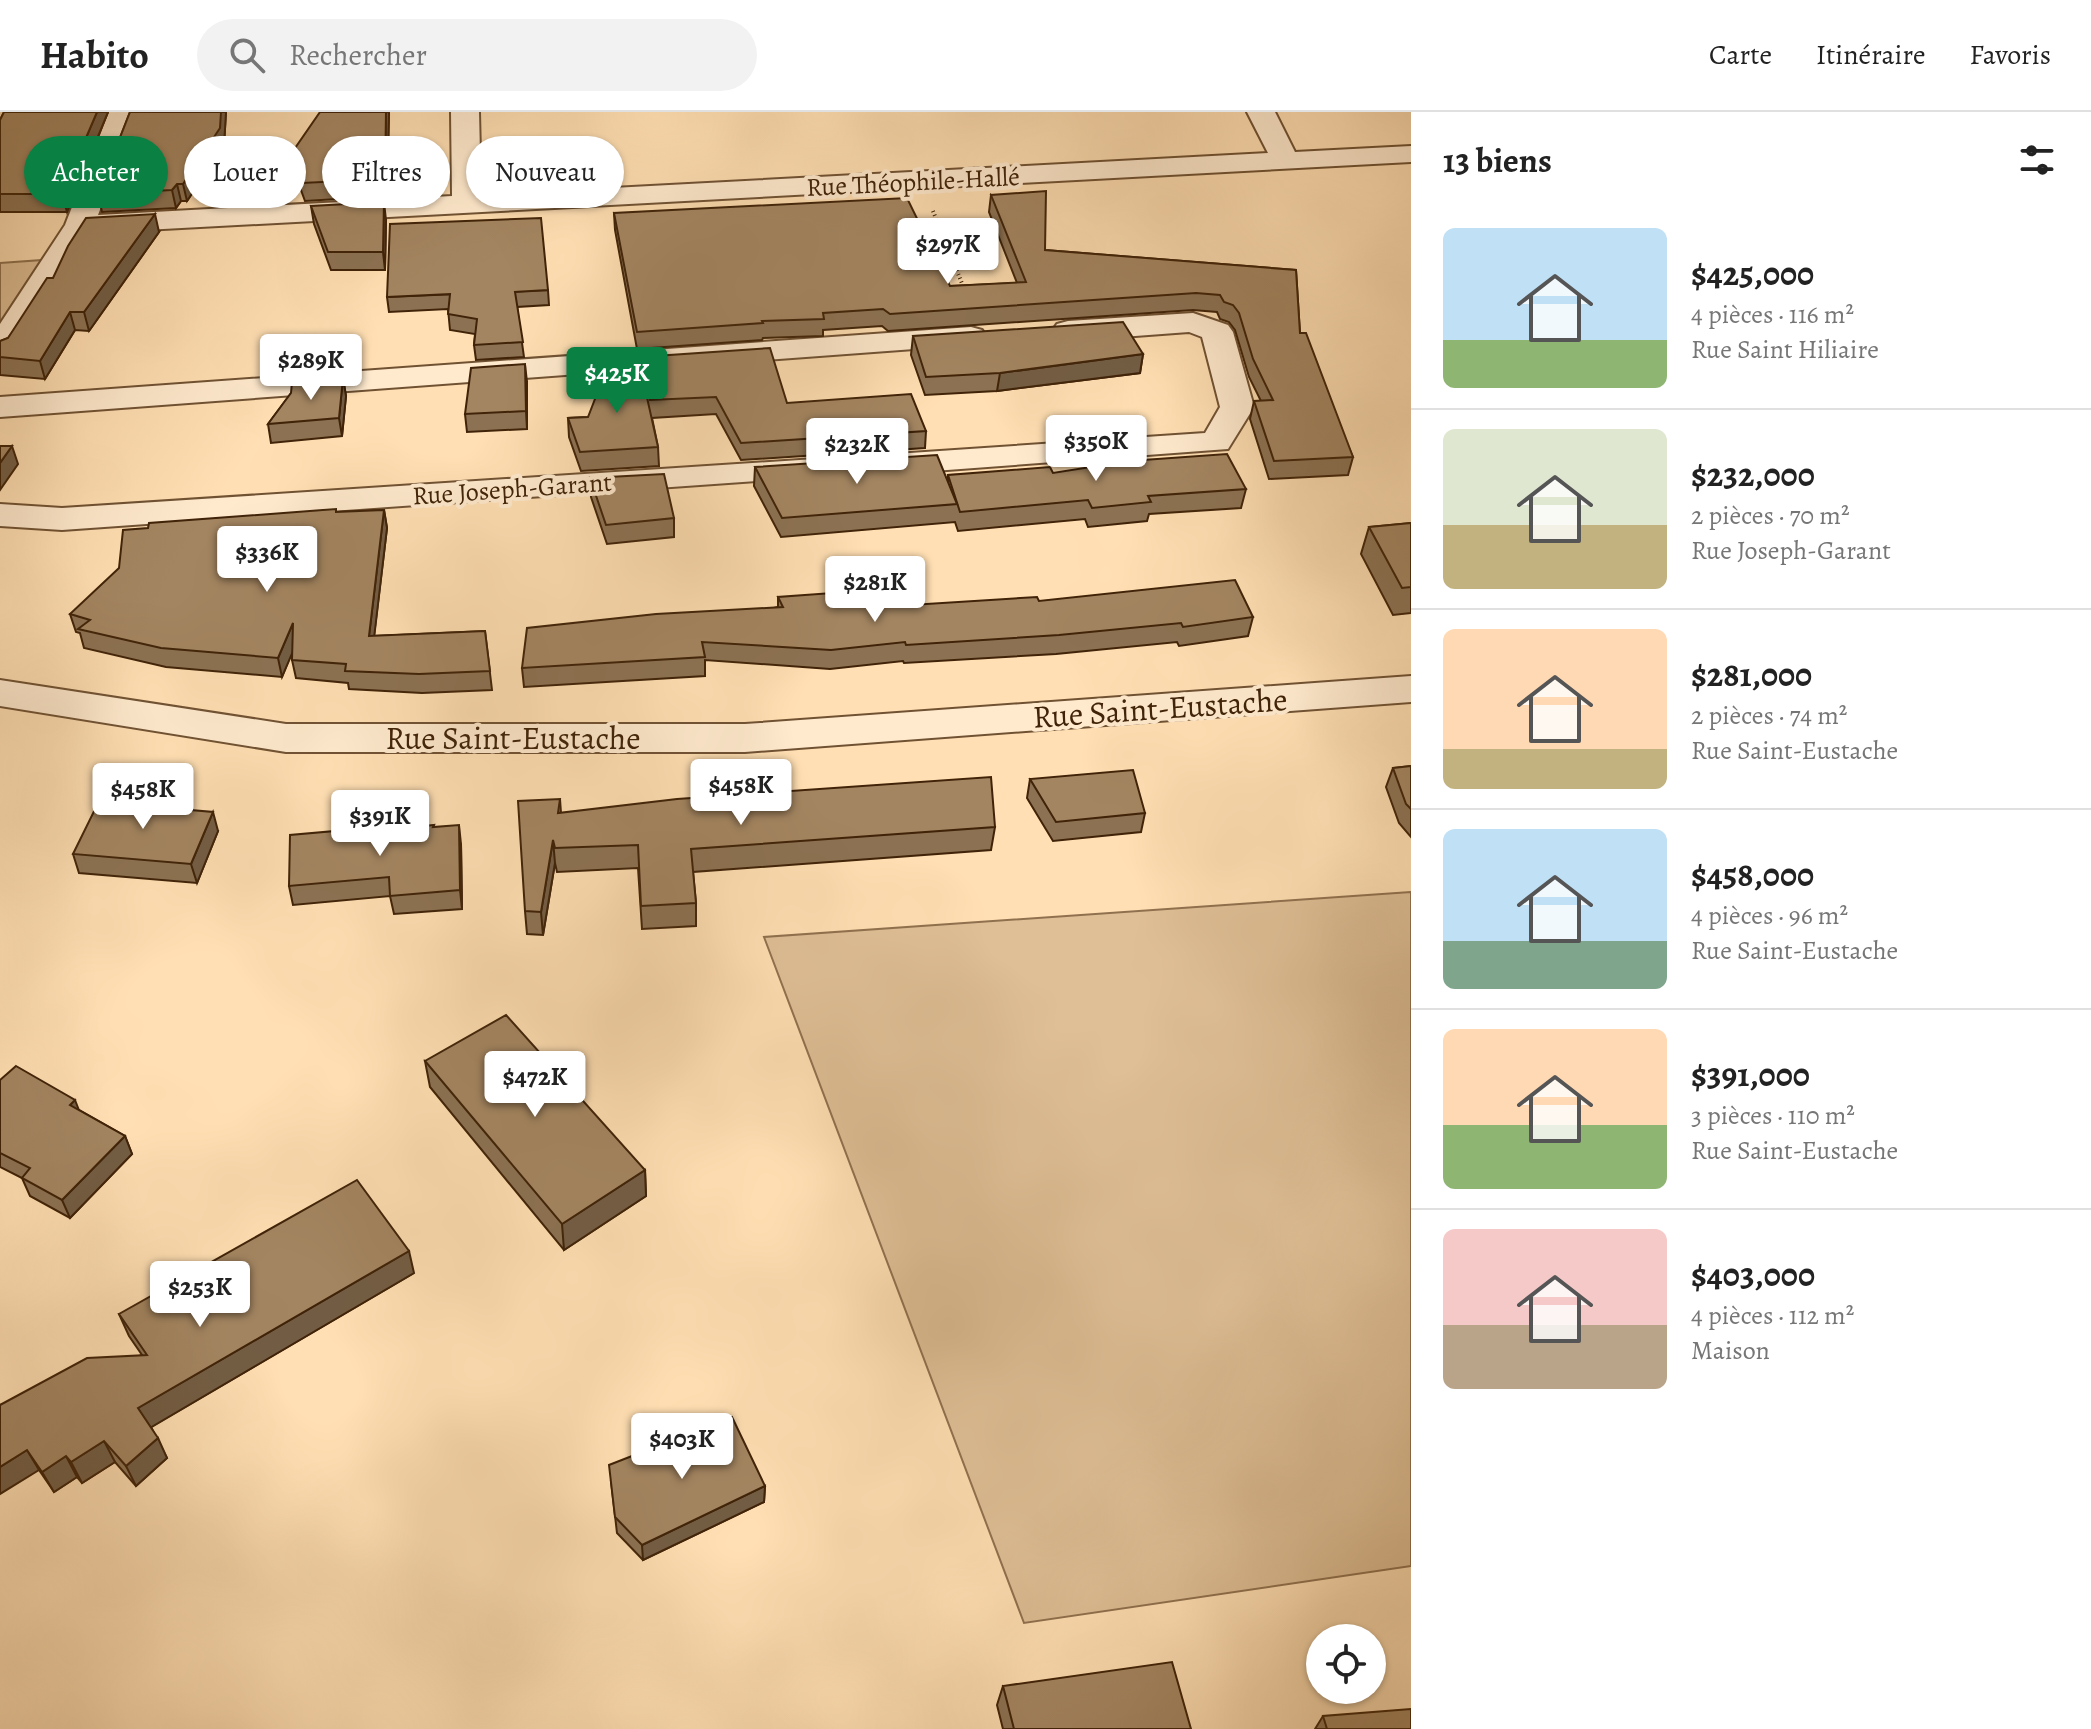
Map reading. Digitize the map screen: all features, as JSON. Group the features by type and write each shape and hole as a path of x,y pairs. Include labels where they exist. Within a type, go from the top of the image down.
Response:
{"street":[{"path":"0,348 80,225 123,112"},
{"path":"465,112 466,158"},
{"path":"1261,112 1285,160"},
{"name":"Rue Théophile-Hallé","path":"624,197 1411,154"},
{"name":"Rue Théophile-Hallé","path":"80,225 466,205"},
{"name":"Rue Joseph-Garant","path":"0,515 62,519 1216,442 1237,407 1217,332 1193,322 1043,332"},
{"path":"0,407 990,336"},
{"name":"Rue Saint-Eustache","path":"0,693 286,738 713,738 1411,689"}],"path":[{"path":"922,182 990,336"}],"shaded area":[{"path":"57,259 0,348 0,263"},
{"path":"1411,892 1411,1566 1024,1623 764,937"}],"building":[{"path":"4,112 97,112 87,136 24,136 24,194 0,194 0,120"},
{"path":"130,112 221,112 220,128 215,136 184,136 184,182 177,184 172,190 168,190 168,136 121,136"},
{"path":"320,112 386,112 386,136 322,136 322,182 306,183 306,136 303,136"},
{"path":"1046,191 1045,250 1296,270 1300,333 1306,333 1353,457 1274,461 1254,401 1273,400 1253,359 1239,313 1220,295 1196,293 890,314 883,309 823,313 824,319 637,332 614,213 907,198 950,286 1026,282 991,195"},
{"path":"311,206 384,208 383,252 328,252"},
{"path":"155,214 84,312 70,312 40,361 0,357 0,341 8,338 47,278 53,278 86,218"},
{"path":"541,218 548,290 515,292 523,342 474,345 477,319 448,314 450,294 387,297 390,224"},
{"path":"1123,322 1143,354 1000,373 926,377 913,336"},
{"path":"770,348 787,403 911,394 926,431 741,443 716,397 650,400 641,357"},
{"path":"525,364 526,411 465,414 471,368"},
{"path":"640,366 658,447 580,452 568,418 588,417 607,368"},
{"path":"343,378 339,418 268,424 291,393 292,382"},
{"path":"0,446 12,446 0,463"},
{"path":"1227,454 1246,489 1148,496 1151,502 1092,508 1088,500 960,512 948,475 1050,467 1053,473 1129,461"},
{"path":"937,455 957,504 782,518 755,467"},
{"path":"664,474 674,518 606,525 590,478"},
{"path":"336,509 336,512 384,510 369,636 485,631 490,671 419,674 345,671 346,664 292,660 293,623 278,658 161,648 78,629 90,620 70,614 119,568 123,530 148,528 149,523"},
{"path":"1411,523 1411,587 1402,588 1369,527"},
{"path":"1235,580 1253,617 1183,627 1181,623 1059,635 906,645 905,642 831,650 702,642 705,657 522,668 527,628 656,614 783,607 778,597 832,593 832,604 877,600 879,607 1037,597 1039,601"},
{"path":"1411,766 1411,809 1406,804 1393,768"},
{"path":"1133,770 1145,813 1056,822 1030,779"},
{"path":"991,777 995,827 691,849 696,903 641,906 638,845 555,848 553,840 541,912 525,911 518,801 560,799 558,813 677,799"},
{"path":"103,793 150,798 144,806 213,812 191,864 73,854"},
{"path":"415,824 414,827 459,825 460,890 390,896 389,877 289,886 290,835"},
{"path":"506,1015 645,1170 562,1224 425,1061"},
{"path":"16,1066 75,1100 70,1105 125,1136 62,1200 22,1178 30,1168 0,1153 0,1080"},
{"path":"357,1180 409,1251 138,1408 158,1438 126,1466 104,1441 71,1462 66,1456 42,1472 27,1450 0,1467 0,1405 87,1358 147,1355 119,1314"},
{"path":"732,1417 765,1486 642,1545 615,1517 609,1465"},
{"path":"1172,1662 1191,1729 1014,1729 1003,1686"},
{"path":"1411,1709 1411,1729 1327,1729 1323,1716"}]}
